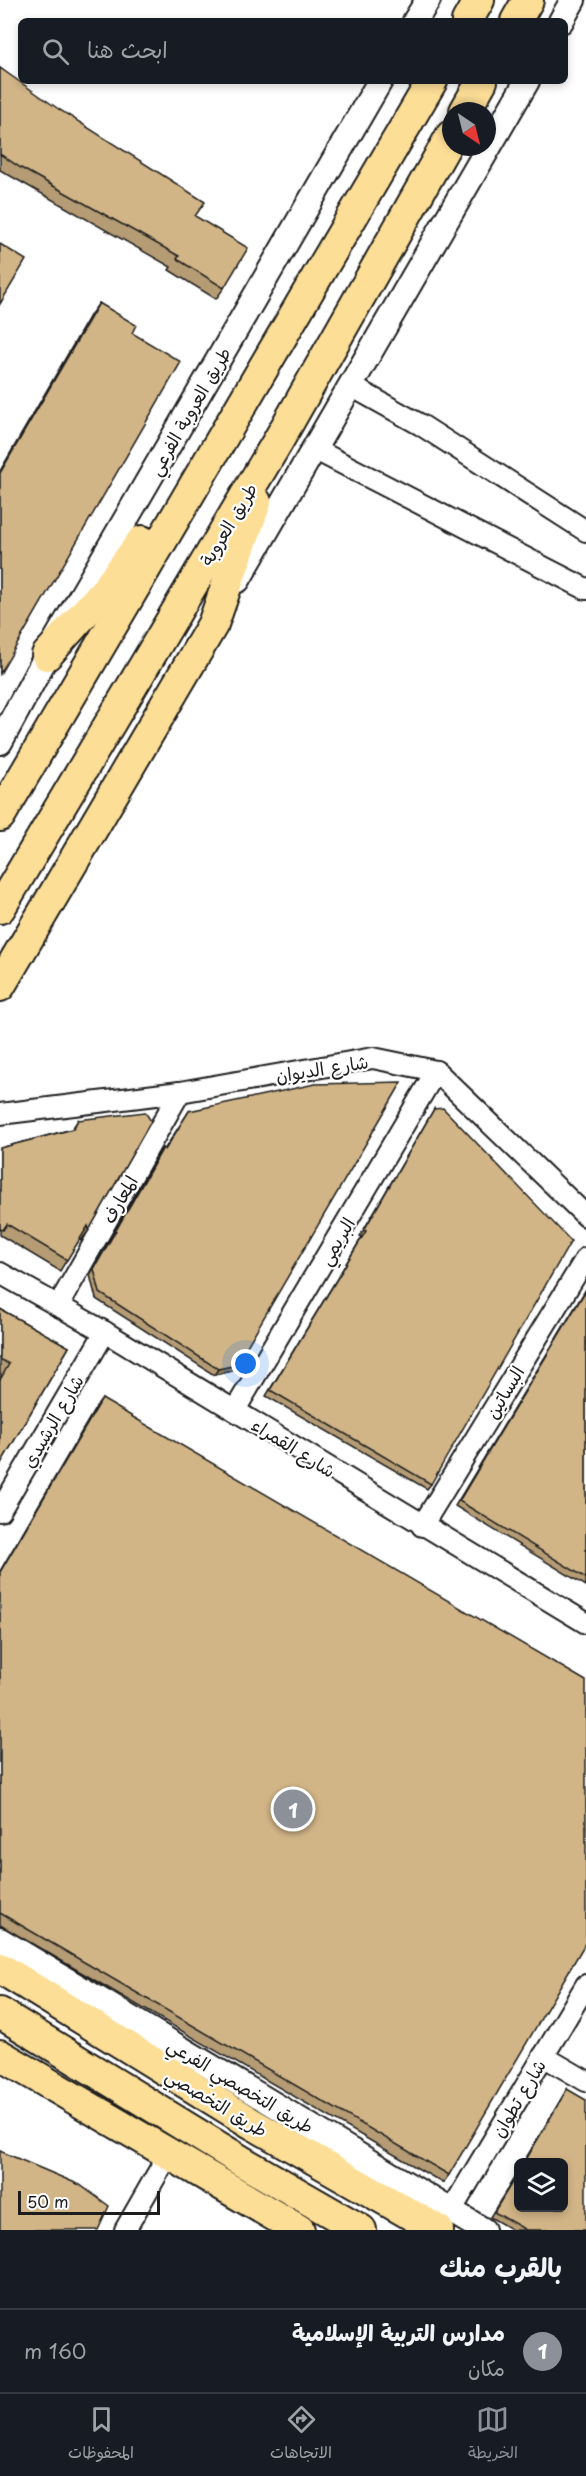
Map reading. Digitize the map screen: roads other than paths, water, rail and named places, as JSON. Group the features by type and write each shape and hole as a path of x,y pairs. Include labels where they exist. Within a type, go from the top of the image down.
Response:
{"main road":[{"path":"469,18 479,0"},
{"path":"518,18 528,0"},
{"path":"470,102 480,84"},
{"path":"0,816 426,88"},
{"name":"طريق العروبة","path":"0,908 278,441 442,152"},
{"path":"47,655 108,587 237,413"},
{"path":"0,986 213,624 278,441"},
{"name":"طريق التخصصي","path":"0,1968 251,2122 444,2221"},
{"name":"طريق التخصصي","path":"0,2013 243,2162 361,2230"},
{"path":"0,2055 299,2230"}],"street":[{"path":"417,18 428,0"},
{"path":"457,18 466,0"},
{"path":"523,18 537,0"},
{"path":"563,18 573,0"},
{"name":"طريق العروبة الفرعي","path":"0,742 47,655 378,84"},
{"path":"213,624 524,84"},
{"path":"351,386 421,425 586,531"},
{"path":"314,449 586,589"},
{"name":"شارع الديوان","path":"0,1114 180,1092 373,1059 436,1071"},
{"path":"436,1071 586,1216"},
{"name":"البريمي","path":"236,1410 436,1071"},
{"name":"المعارف","path":"58,1306 180,1092"},
{"name":"البساتين","path":"422,1526 586,1258"},
{"name":"شارع القمراء","path":"0,1273 236,1410 422,1526 586,1623"},
{"name":"شارع الرشيدي","path":"0,1511 105,1332"},
{"name":"طريق التخصصي الفرعي","path":"0,1940 444,2221 483,2230"},
{"name":"شارع تطوان","path":"444,2221 586,1985"},
{"path":"543,2056 586,2081"},
{"path":"125,2230 168,2155"}],"place":[{"name":"مدارس التربية الإسلامية","path":"293,1809"}]}
